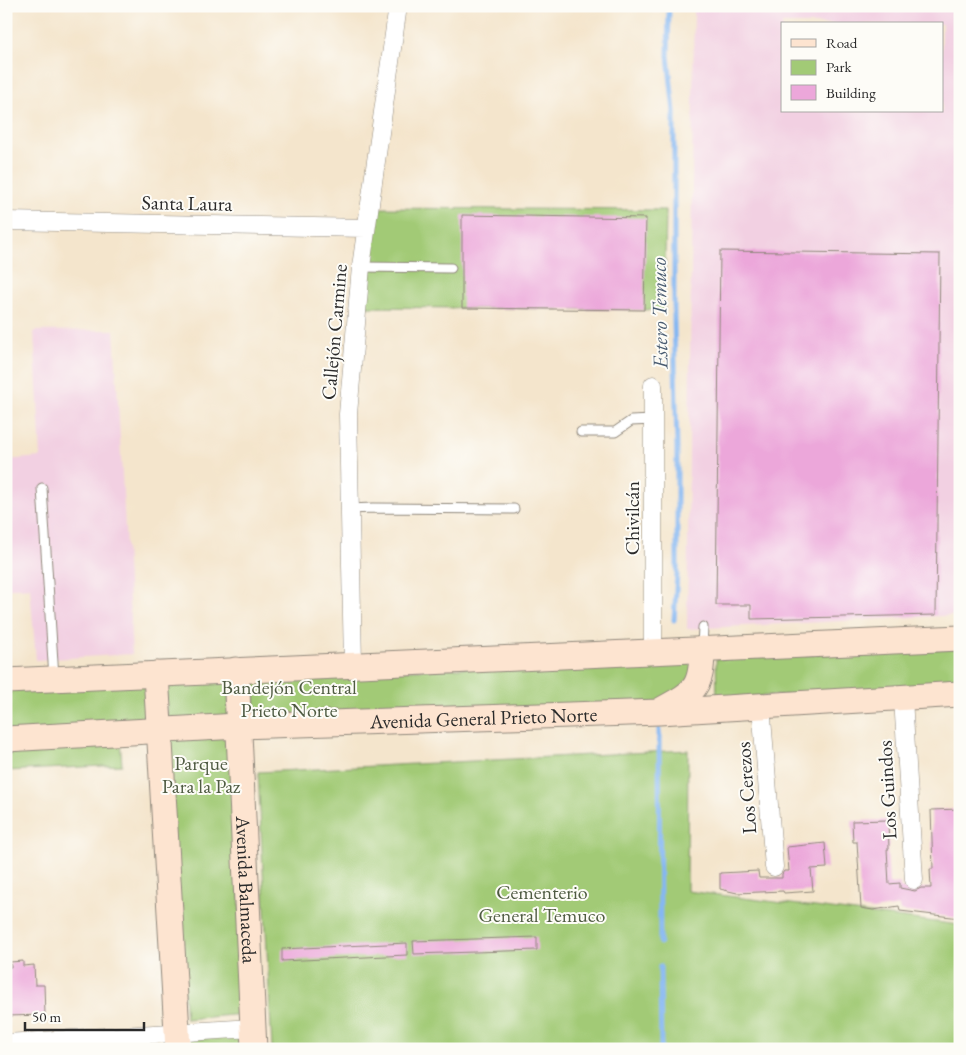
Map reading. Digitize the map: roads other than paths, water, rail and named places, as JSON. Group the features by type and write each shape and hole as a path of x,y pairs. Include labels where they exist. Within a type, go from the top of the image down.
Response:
{"street":[{"name":"Callejón Carmine","path":"353,665 348,414 361,267 398,6"},
{"name":"Santa Laura","path":"6,220 366,228"},
{"name":"Chivilcán","path":"653,385 653,652"},
{"path":"6,681 653,652 702,638 959,634"},
{"path":"659,712 688,696 698,684 702,638"},
{"name":"Avenida Balmaceda","path":"236,670 254,1038"},
{"path":"156,674 178,1041"},
{"name":"Avenida General Prieto Norte","path":"6,739 238,726 659,712 960,694"},
{"name":"Los Guindos","path":"903,698 914,880"},
{"name":"Los Cerezos","path":"762,706 774,867"},
{"path":"6,1043 254,1038"}],"lane":[{"path":"361,267 451,268"},
{"path":"581,432 615,432 631,420 653,420"},
{"path":"42,488 54,679"},
{"path":"350,509 514,509"}],"waterway":[{"name":"Estero Temuco","path":"669,6 668,56 674,112 674,320 677,447 677,574 674,620"},
{"path":"659,730 660,943"},
{"path":"660,966 661,1049"}],"park label":[{"name":"Bandejón Central Prieto Norte","path":"289,698"},
{"name":"Parque Para la Paz","path":"201,774"},
{"name":"Cementerio General Temuco","path":"542,904"}]}
